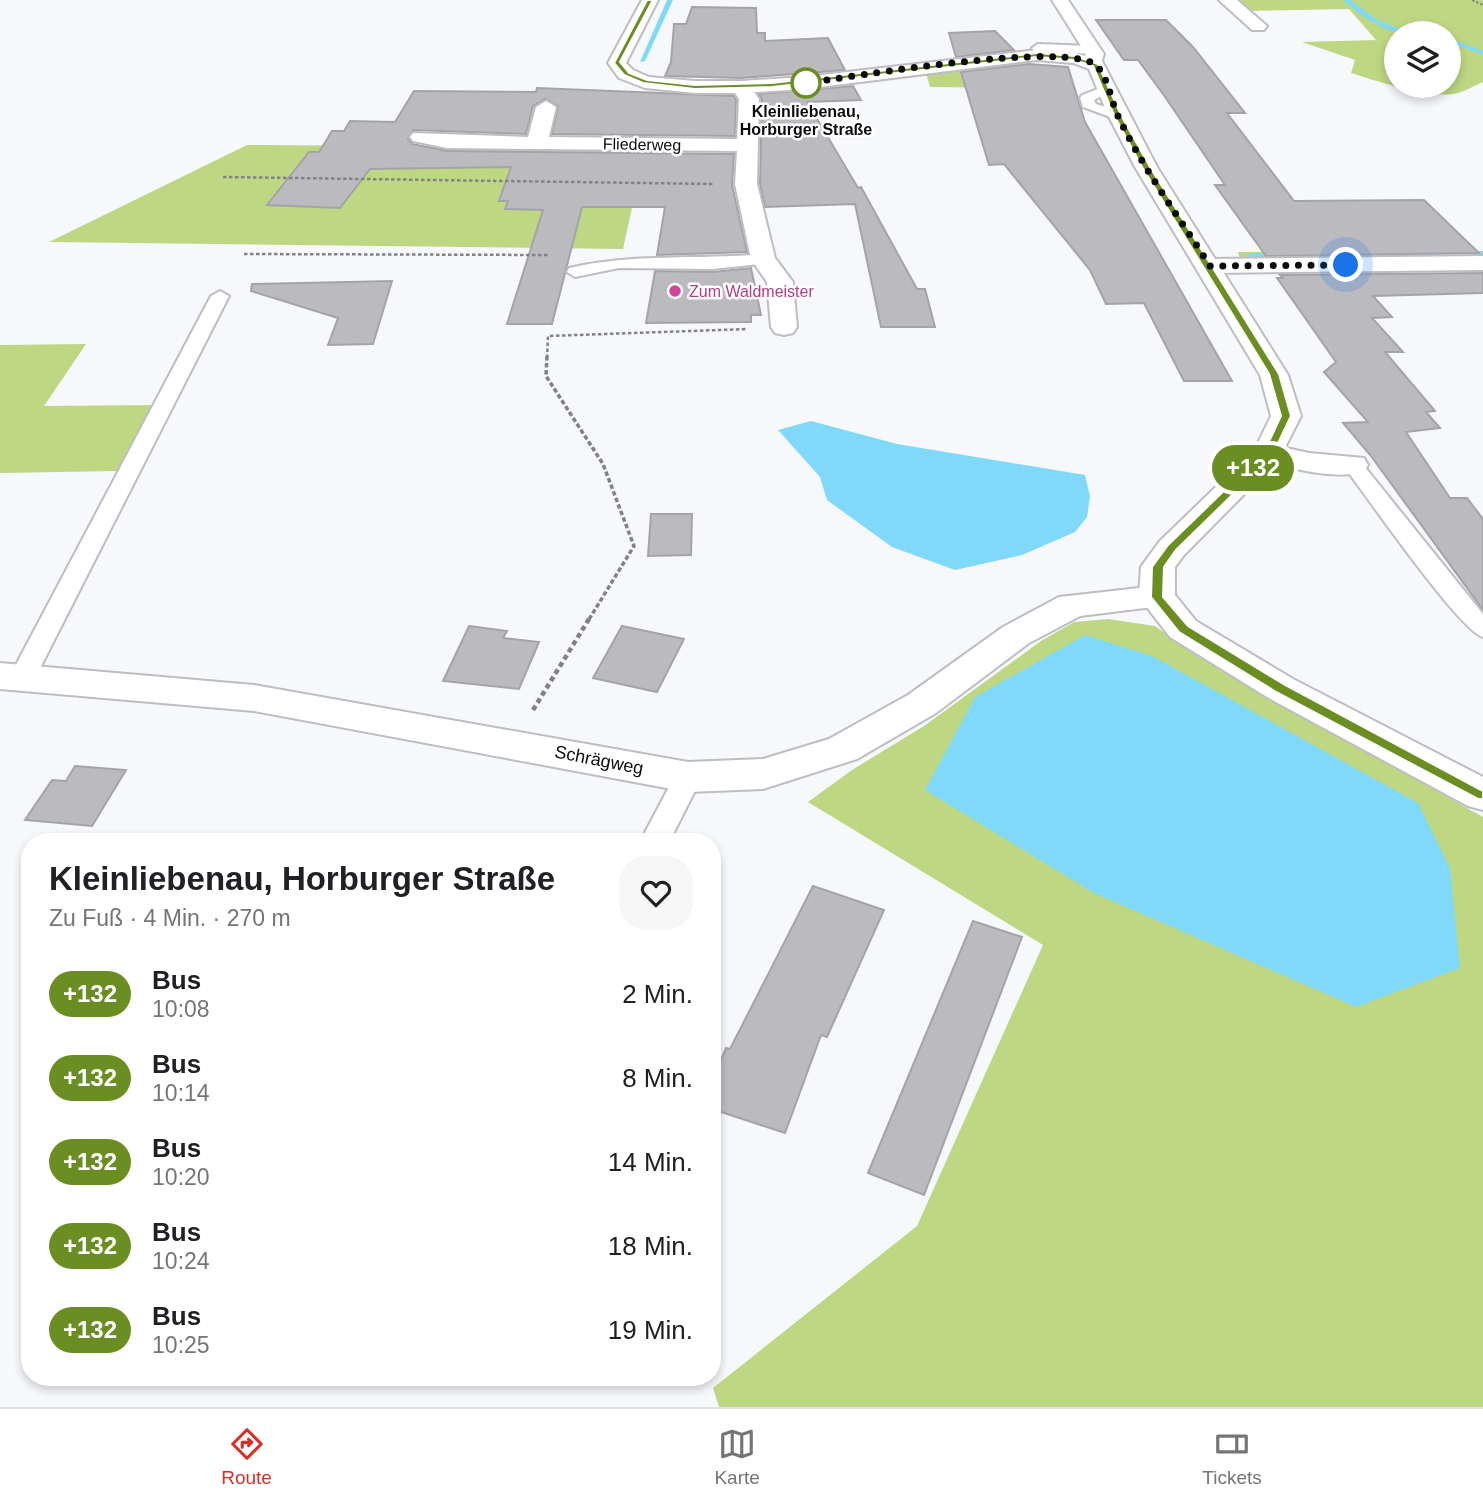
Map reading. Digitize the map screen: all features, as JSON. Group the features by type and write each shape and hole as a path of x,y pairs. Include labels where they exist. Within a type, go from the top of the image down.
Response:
{"street":[{"path":"650,0 617,63 626,74 646,82 741,87 804,83 1009,57 1091,56"},
{"path":"1060,0 1099,68 1118,115 1146,167 1210,266 1274,374 1286,416 1268,453 1172,548 1158,567 1157,597 1183,629 1280,688 1483,795"},
{"path":"1227,0 1258,26"},
{"path":"741,87 749,99 746,184 763,259 780,282 784,327"},
{"path":"537,143 546,107"},
{"name":"Fliederweg","path":"420,137 447,142 747,145"},
{"path":"721,184 746,184"},
{"path":"1210,266 1483,263"},
{"path":"1268,453 1308,462 1353,465"},
{"name":"Schrägweg","path":"11,677 254,698 688,777 763,774 843,749 922,704 1016,635 1072,605 1157,597"}],"lane":[{"path":"1038,48 1091,56"},
{"path":"575,272 619,263 713,264 763,259"},
{"path":"11,677 220,296"},
{"path":"1353,465 1460,604 1483,629"},
{"path":"659,833 688,777"}],"path":[{"path":"1472,0 1483,5"},
{"path":"223,177 721,184"},
{"path":"244,254 588,255 619,263"},
{"path":"512,743 634,546 603,464 546,376 548,336 784,327"}],"green space":[{"path":"1235,0 1483,0 1483,82 1461,92 1461,21 1384,21 1384,83 1351,73 1355,60 1302,42 1376,40 1349,9 1248,11"},
{"path":"1014,62 1024,88 930,87 926,73"},
{"path":"247,145 645,148 623,249 49,242"},
{"path":"1436,251 1449,258 1256,259 1240,258 1238,252"},
{"path":"86,344 44,406 152,405 118,471 0,473 0,345"},
{"path":"1108,619 1155,626 1197,656 1483,817 1483,1407 719,1407 713,1388 721,1386 721,1382 917,1226 1043,945 808,802 852,770 924,726 1041,641 1074,622"}],"water":[{"path":"811,421 897,444 1085,475 1090,496 1087,517 1075,532 1022,555 955,570 892,547 827,500 820,477 778,430"},
{"path":"1085,635 1152,656 1418,803 1450,868 1460,968 1356,1007 1094,893 925,790 975,697"}],"building":[{"path":"692,7 756,8 757,33 765,33 765,41 828,38 845,70 741,78 665,76 671,62 674,24 686,24"},
{"path":"1096,20 1166,20 1193,47 1245,113 1227,113 1294,201 1424,200 1479,253 1266,256 1215,185 1225,185 1163,94 1138,60 1124,60"},
{"path":"995,31 1014,50 956,57 949,33"},
{"path":"1028,64 1068,67 1085,122 1232,381 1184,381 1144,303 1106,304 1090,270 1004,164 989,165 961,72"},
{"path":"853,86 861,100 807,102 858,188 861,187 917,289 925,289 935,327 881,327 855,204 765,207 760,184 762,99 759,94"},
{"path":"537,88 734,96 735,136 552,134 558,106 545,99 533,106 526,134 413,130 408,139 412,144 447,151 734,154 732,185 747,252 657,255 665,207 582,207 552,324 507,324 543,210 505,209 508,201 499,201 511,167 370,169 340,208 267,205 309,152 319,152 332,131 344,131 350,121 395,122 414,91 536,92"},
{"path":"751,268 761,315 751,315 751,322 646,323 655,271 713,272"},
{"path":"1483,273 1483,293 1373,296 1392,317 1372,318 1403,352 1385,352 1435,411 1426,412 1440,428 1406,432 1450,498 1467,498 1483,519 1483,610 1371,456 1343,423 1368,422 1324,372 1336,362 1277,278 1283,278 1280,275"},
{"path":"392,281 373,344 328,345 338,318 251,291 252,284"},
{"path":"651,514 692,514 691,555 648,556"},
{"path":"469,626 507,631 503,638 539,642 519,689 443,681"},
{"path":"622,626 684,639 657,692 593,678"},
{"path":"75,766 126,770 92,826 25,820 52,780 66,781"},
{"path":"813,886 884,910 827,1037 821,1035 785,1133 721,1112 721,1060 726,1048 730,1049"},
{"path":"973,921 1022,937 924,1195 868,1173"}],"waterway":[{"path":"642,61 670,0"},
{"path":"1346,0 1384,24"},
{"path":"1461,45 1483,53"},
{"path":"1251,256 1444,254"},
{"path":"1470,254 1483,254"}],"bus line":[{"name":"+132","path":"650,0 617,63 626,74 646,82 695,87 804,83 1037,55 1075,58 1096,65 1105,80 1118,115 1146,167 1210,266 1274,374 1286,416 1268,453 1172,548 1158,567 1157,597 1183,629 1280,688 1483,795"}],"place":[{"name":"Kleinliebenau, Horburger Straße","path":"806,83"},
{"name":"Zum Waldmeister","path":"675,291"}],"route":[{"path":"806,83 1009,57 1059,56 1090,62 1099,68 1118,115 1146,167 1210,266 1346,265"}]}
